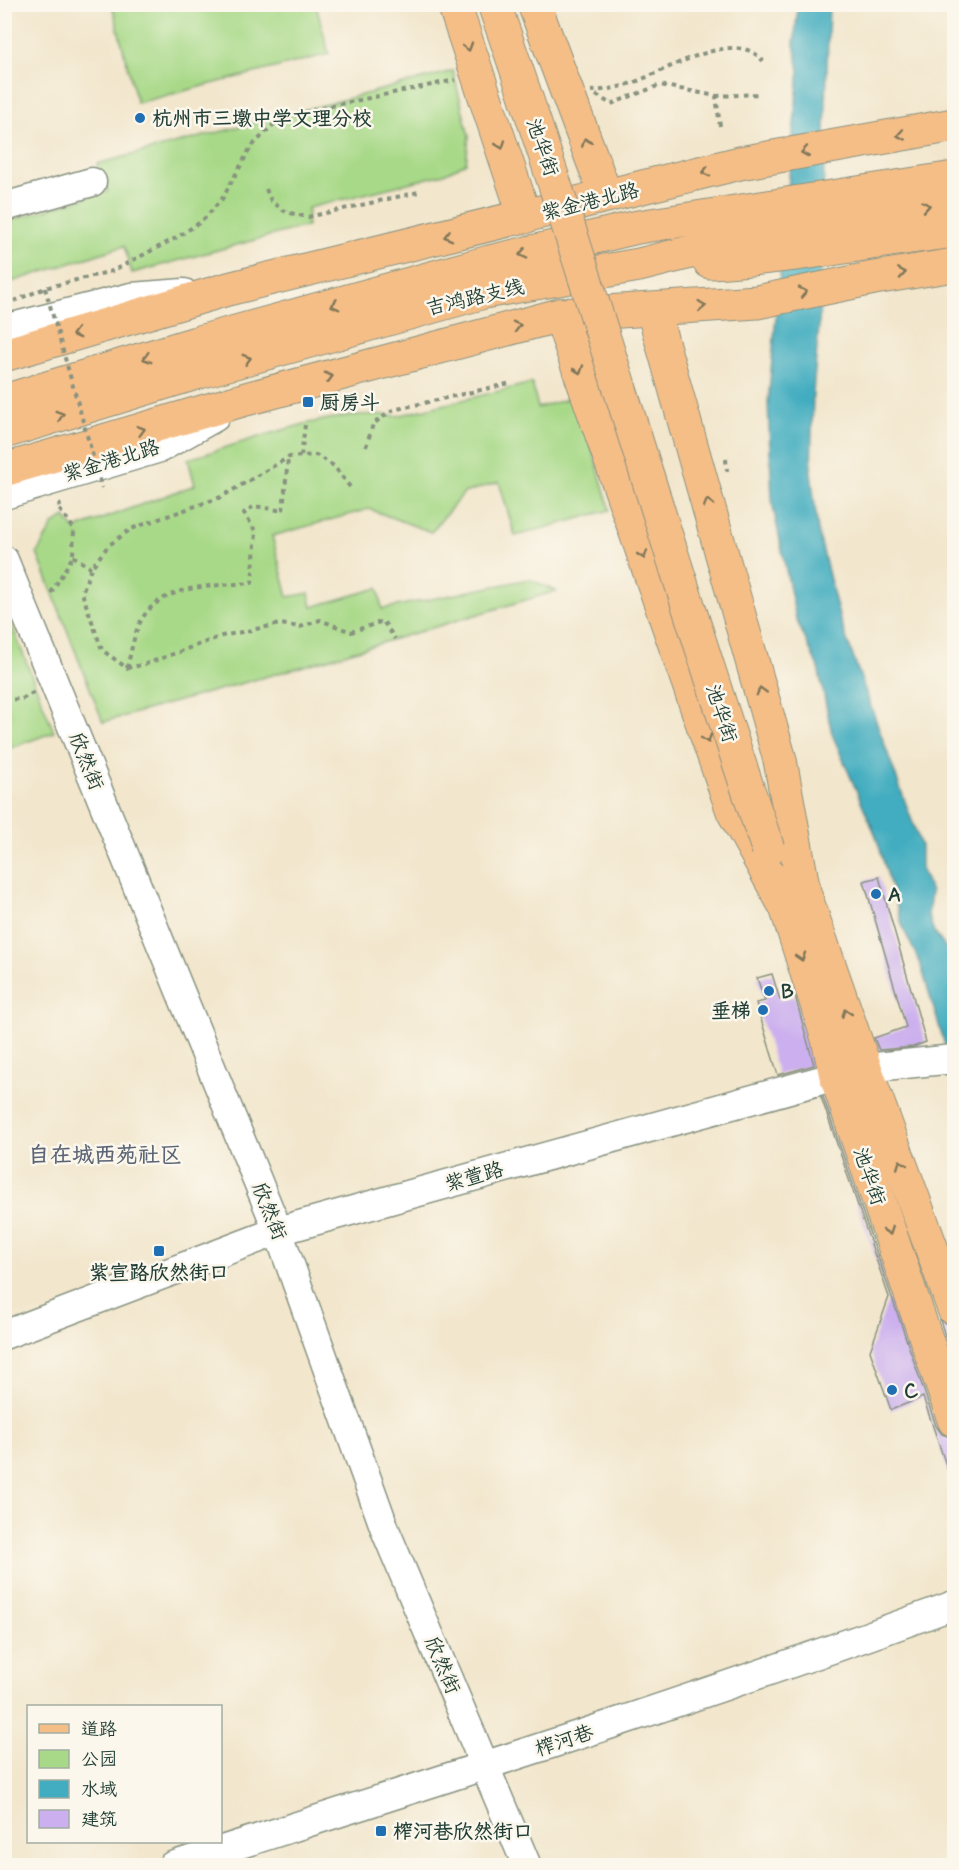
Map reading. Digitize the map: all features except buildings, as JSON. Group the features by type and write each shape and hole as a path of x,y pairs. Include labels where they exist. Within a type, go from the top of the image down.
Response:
{"main road":[{"path":"454,4 468,85 525,217"},
{"name":"池华街","path":"494,4 546,152 723,717 777,844"},
{"name":"池华街","path":"508,4 794,897 828,1039 850,1072 954,1308"},
{"path":"534,4 606,196"},
{"path":"468,85 510,115 541,114 556,88 553,57"},
{"name":"紫金港北路","path":"4,355 228,290 606,196 765,209 847,144 954,125"},
{"path":"855,207 954,164"},
{"name":"吉鸿路支线","path":"855,207 954,178"},
{"name":"吉鸿路支线","path":"4,401 241,330 489,262 638,227 765,209 954,202"},
{"path":"765,209 855,207 954,231"},
{"name":"吉鸿路支线","path":"4,432 196,373 484,292 639,265 765,209"},
{"name":"紫金港北路","path":"4,470 246,399 560,315 757,302 954,265"},
{"path":"653,310 780,760 794,897"},
{"path":"560,315 733,811 794,897"},
{"name":"池华街","path":"850,1072 954,1420"}],"street":[{"path":"4,207 92,182"},
{"name":"紫金港北路","path":"4,328 131,297 228,290"},
{"name":"紫金港北路","path":"4,495 160,448 246,399"},
{"name":"欣然街","path":"4,560 278,1231 386,1532 527,1866"},
{"name":"紫萱路","path":"4,1335 278,1231 850,1072 944,1060"},
{"name":"榨河巷","path":"172,1866 485,1766 821,1654 954,1605"}],"path":[{"path":"760,94 716,96 660,85 611,104 591,92 631,84 713,50 736,47 756,52 763,61"},
{"path":"4,304 45,288 112,271 176,238 202,221 222,199 251,147 276,122 312,110 468,85"},
{"path":"716,96 720,126"},
{"path":"266,189 271,201 286,212 308,217 419,192"},
{"path":"45,288 102,488"},
{"path":"366,447 373,424 393,410 511,383"},
{"path":"301,456 305,425"},
{"path":"350,487 334,466 316,455 289,458 221,497 131,528 108,546 91,568 82,593 102,651 127,668 146,664 222,636 280,624 300,627 320,620 351,632 383,621 392,631 395,639"},
{"path":"127,668 142,619 158,602 192,587 252,583 255,532 244,513 254,506 284,511 289,458"},
{"path":"51,593 73,556 74,529 57,506"},
{"path":"73,556 91,568"},
{"path":"4,700 22,699 38,691"}],"green space":[{"path":"112,5 316,5 329,54 137,103"},
{"path":"453,71 469,136 466,163 444,174 308,208 307,226 132,273 124,246 5,284 5,222 108,191 97,164"},
{"path":"532,383 538,408 577,396 610,510 515,536 499,482 464,493 431,532 369,509 272,536 288,597 309,593 312,607 378,588 382,609 529,579 556,591 304,666 103,722 37,553 53,525 65,517 74,529 195,485 188,459 265,435 346,416 397,416"},
{"path":"5,608 54,732 4,750"}],"water":[{"path":"798,5 829,5 819,326 813,392 811,472 818,531 840,620 921,846 921,868 931,892 928,915 934,932 954,959 954,1075 920,963 903,928 876,836 832,734 818,667 796,619 772,502 768,402 799,70 794,44"}],"place":[{"name":"杭州市三墩中学文理分校","path":"140,118"},
{"name":"厨房斗","path":"308,402"},
{"name":"A","path":"876,894"},
{"name":"B","path":"769,991"},
{"name":"垂梯","path":"763,1010"},
{"name":"紫宣路欣然街口","path":"159,1251"},
{"name":"C","path":"892,1390"},
{"name":"榨河巷欣然街口","path":"381,1831"}],"district":[{"name":"自在城西苑社区","path":"105,1154"}]}
